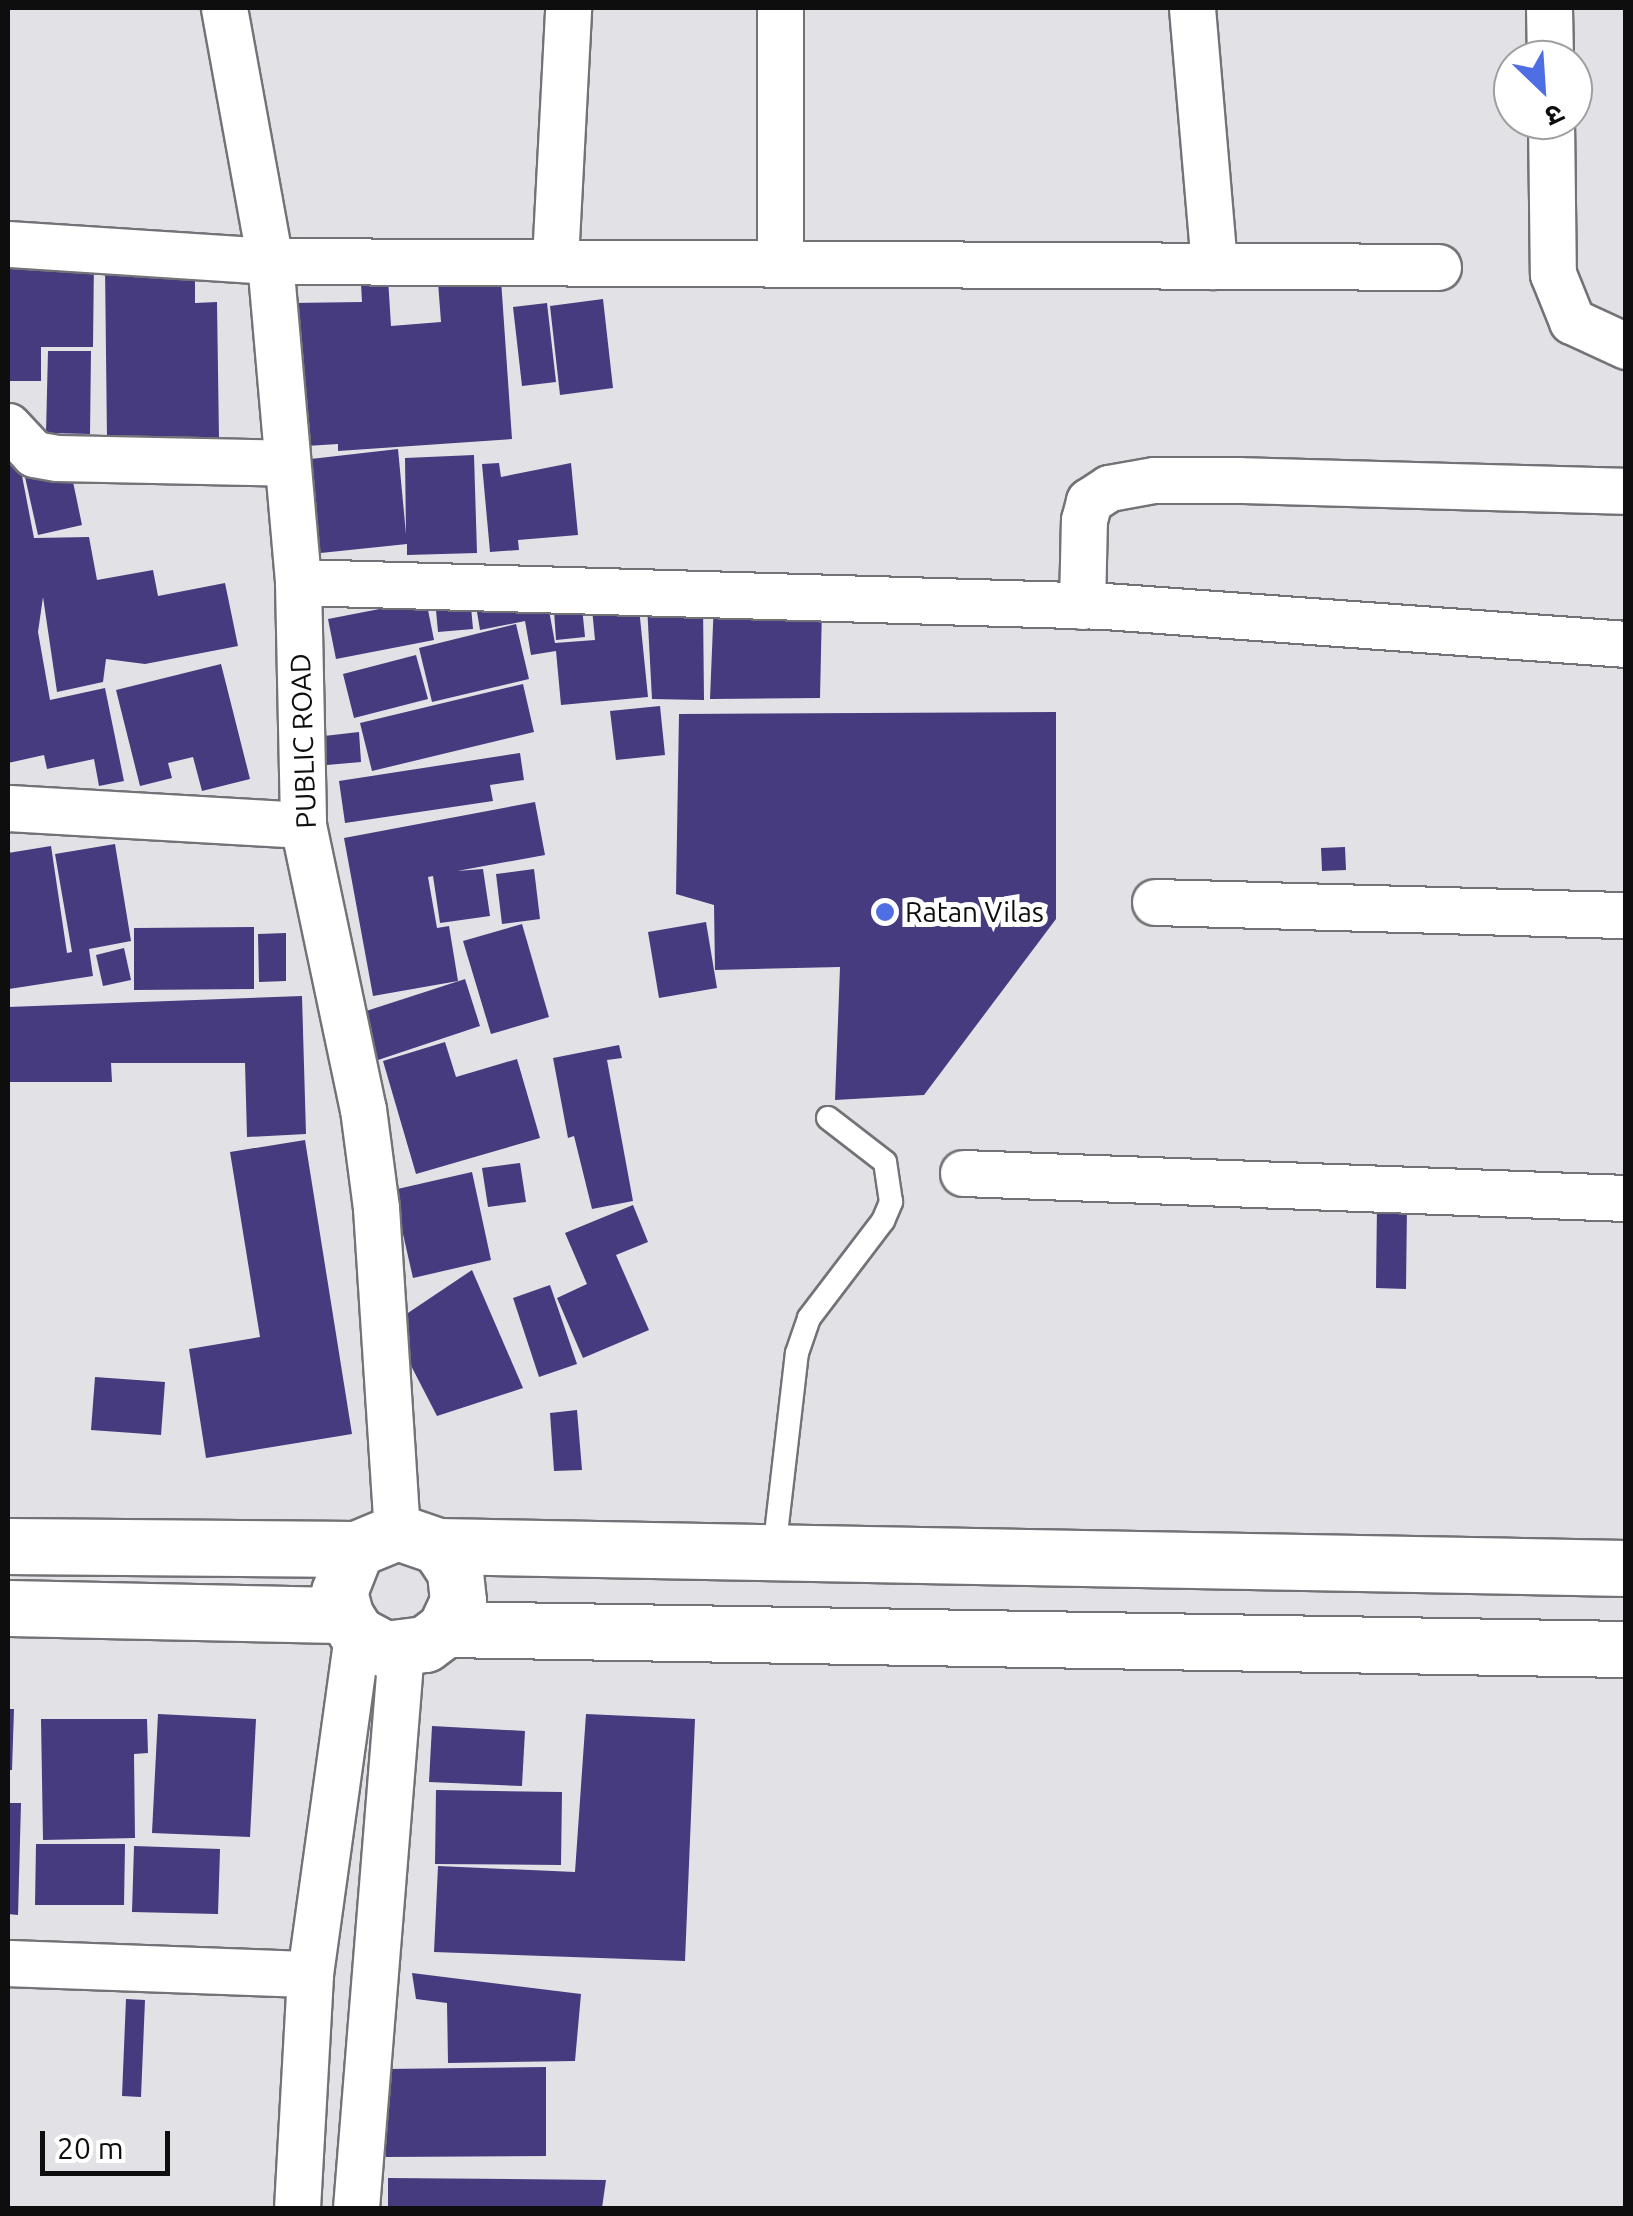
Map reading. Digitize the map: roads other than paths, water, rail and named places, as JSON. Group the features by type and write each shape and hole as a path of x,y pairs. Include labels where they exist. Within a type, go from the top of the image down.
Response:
{"street":[{"name":"PUBLIC ROAD","path":"224,8 270,261 298,582 303,826 370,1158 397,1542"},
{"path":"554,260 568,8"},
{"path":"780,8 780,262"},
{"path":"1192,8 1214,266"},
{"path":"1550,8 1550,40"},
{"path":"1551,140 1554,274 1572,321 1626,346"},
{"path":"8,244 270,261 1438,267"},
{"path":"8,426 34,454 57,458 287,463"},
{"path":"1082,606 1084,520 1090,501 1109,488 1154,480 1239,480 1626,491"},
{"path":"298,582 1082,606 1626,644"},
{"path":"8,808 303,826"},
{"path":"1154,902 1626,915"},
{"path":"963,1173 1626,1198"},
{"path":"8,1546 397,1542 1626,1568"},
{"path":"387,1632 458,1601 455,1571 397,1542"},
{"path":"387,1632 339,1592 397,1542"},
{"path":"8,1608 387,1632 1626,1650"},
{"path":"297,2208 310,1974 387,1632"},
{"path":"356,2208 387,1632"},
{"path":"8,1963 310,1974"}],"lane":[{"path":"774,1551 797,1354 809,1318 884,1221 891,1202 885,1162 828,1118"}],"place":[{"name":"Ratan Vilas","path":"885,912"}]}
